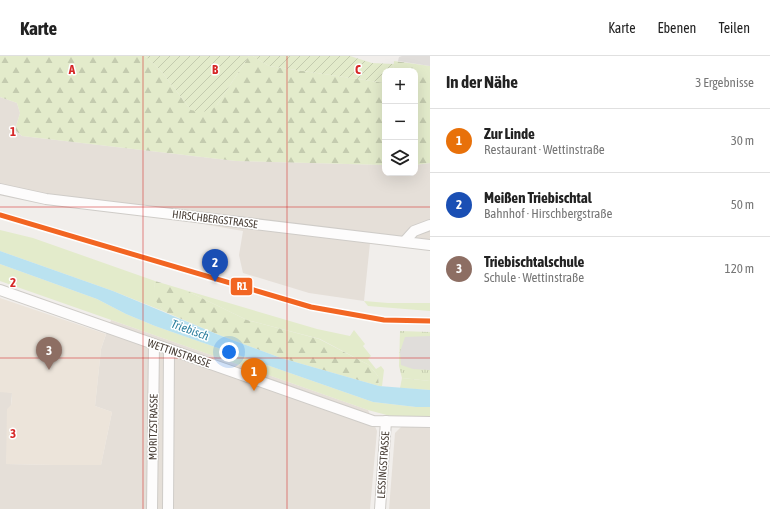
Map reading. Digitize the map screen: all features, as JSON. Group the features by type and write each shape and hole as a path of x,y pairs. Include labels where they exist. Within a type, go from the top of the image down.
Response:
{"street":[{"name":"HIRSCHBERGSTRASSE","path":"0,189 46,199 430,245"},
{"path":"405,241 414,231 430,225"},
{"name":"WETTINSTRASSE","path":"0,290 373,421 430,422"},
{"name":"MORITZSTRASSE","path":"152,509 154,344"},
{"name":"MORITZSTRASSE","path":"168,509 169,350"},
{"name":"LESSINGSTRASSE","path":"380,509 386,421"}],"shaded area":[{"path":"430,56 430,66 398,61 399,57"},
{"path":"0,97 17,103 20,113 15,130 22,136 236,161 382,165 382,176 418,176 418,165 430,163 430,248 370,243 364,301 309,293 243,273 239,255 243,231 0,189"},
{"path":"0,298 106,334 101,349 95,406 112,412 101,465 6,464 7,409 11,405 12,393 0,392"},
{"path":"111,320 368,410 377,431 370,509 0,509 0,392 12,393 6,464 101,465 112,412 95,406 101,349"},
{"path":"430,336 430,370 413,369 401,365 400,352 405,337"},
{"path":"401,427 430,427 430,509 389,509 395,433"}],"green space":[{"path":"0,56 145,56 161,71 191,110 217,105 249,56 253,56 269,66 382,83 382,165 236,161 22,136 15,130 20,113 17,103 0,97"},
{"path":"145,56 249,56 217,105 210,111 200,112 191,110 161,71"},
{"path":"253,56 350,56 372,63 394,64 393,68 382,68 382,83 269,66"},
{"path":"394,61 430,66 430,163 418,165 418,68 393,68"},
{"path":"0,230 33,238 155,281 156,297 163,311 113,291 0,251"},
{"path":"0,264 97,299 126,314 155,326 373,402 416,407 430,407 430,417 398,418 368,410 0,281"},
{"path":"155,281 185,290 247,320 319,339 369,365 378,376 379,386 281,358 219,335 163,311 156,301 154,293"},
{"path":"185,290 317,329 350,336 354,330 365,344 363,346 371,356 368,359 376,369 381,366 384,370 382,386 379,386 378,376 369,365 320,339 247,320"},
{"path":"364,301 388,303 430,303 430,311 368,306"},
{"path":"400,331 430,332 430,381 402,378 399,366"},
{"path":"402,378 430,381 430,390 400,388"}],"water":[{"name":"Triebisch","path":"0,251 113,291 219,335 281,358 379,386 430,390 430,407 416,407 373,402 155,326 126,314 97,299 0,264"}],"transit line":[{"name":"R1","path":"0,215 311,307 384,320 430,321"}],"place":[{"name":"Meißen Triebischtal","path":"215,282"},
{"name":"Triebischtalschule","path":"49,370"},
{"name":"Zur Linde","path":"254,391"}]}
